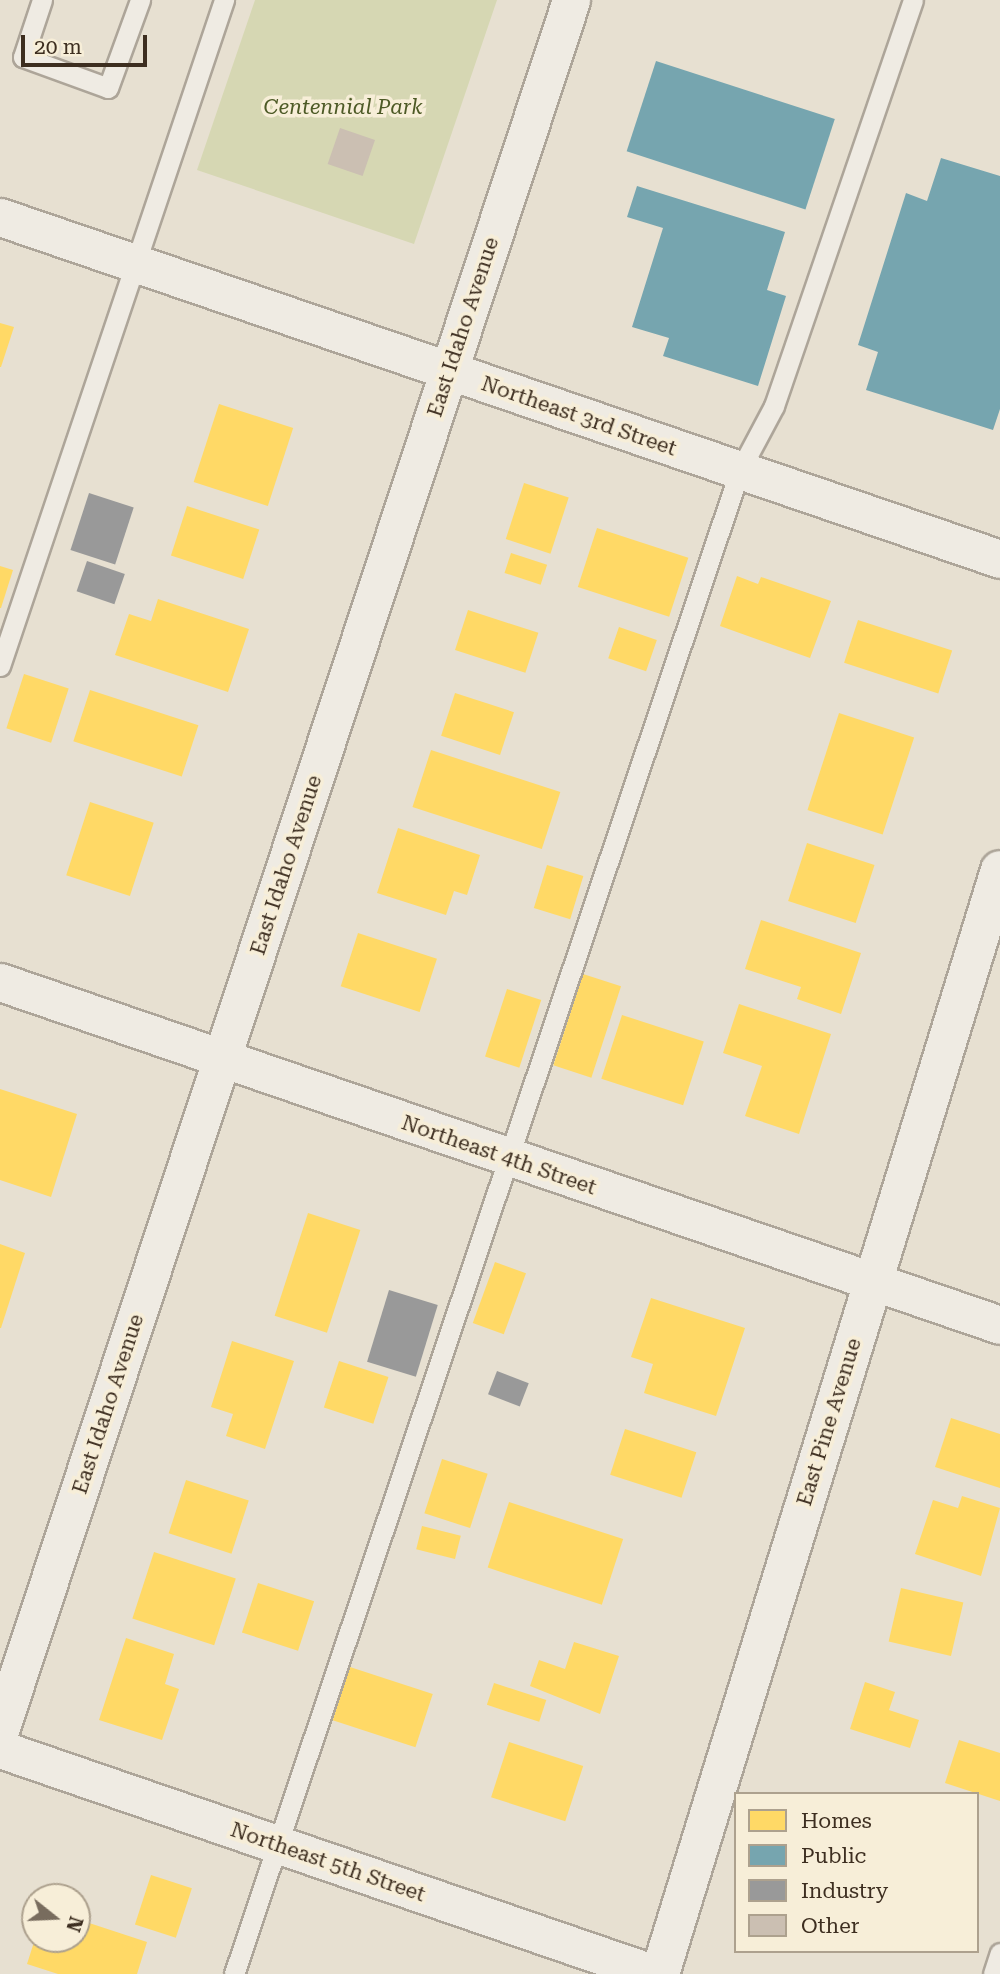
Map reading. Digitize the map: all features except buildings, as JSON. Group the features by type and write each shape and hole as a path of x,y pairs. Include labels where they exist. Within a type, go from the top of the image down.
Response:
{"street":[{"name":"East Idaho Avenue","path":"0,1730 571,0"},
{"name":"Northeast 3rd Street","path":"0,217 1000,559"},
{"name":"East Pine Avenue","path":"657,1974 1000,870"},
{"name":"Northeast 4th Street","path":"0,982 1000,1325"},
{"name":"Northeast 5th Street","path":"0,1749 657,1974"}],"lane":[{"path":"42,0 23,57 107,88 141,0"},
{"path":"0,666 223,0"},
{"path":"234,1974 740,470 774,406 913,0"},
{"path":"993,1974 1000,1953"}],"green space":[{"name":"Centennial Park","path":"255,0 497,0 414,244 197,170"}]}
